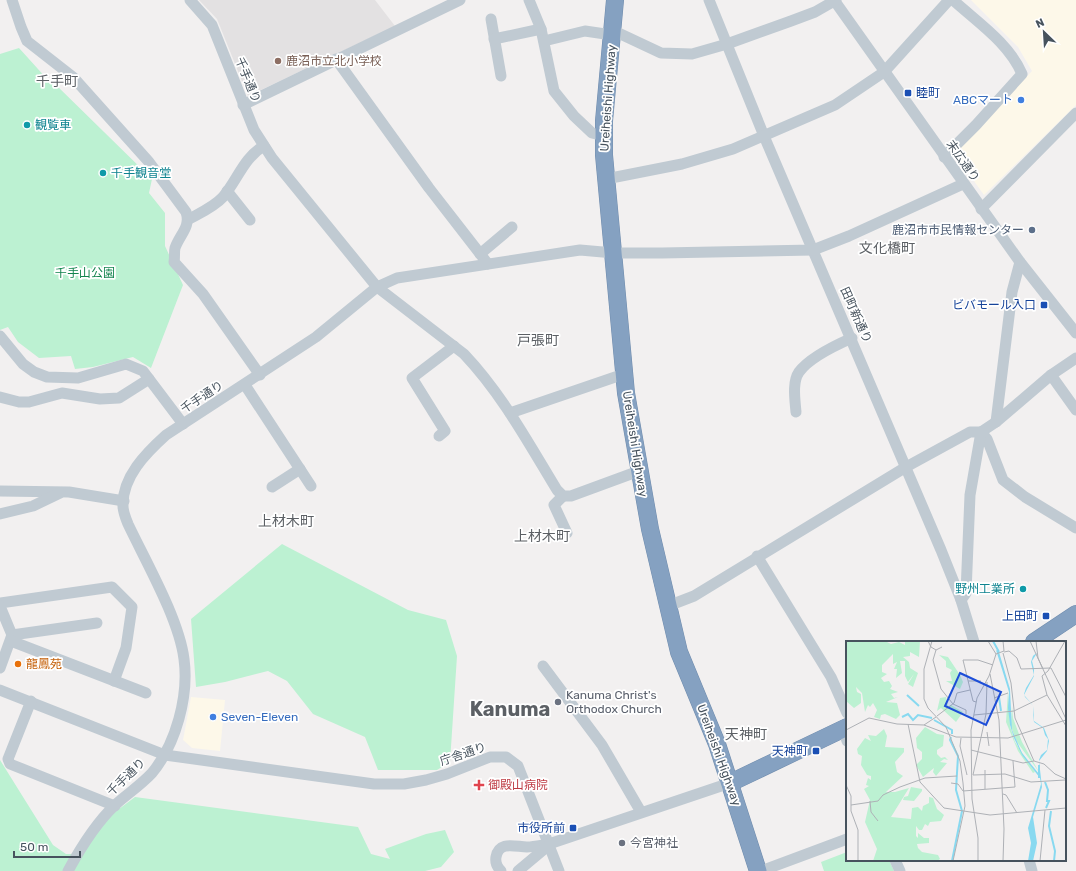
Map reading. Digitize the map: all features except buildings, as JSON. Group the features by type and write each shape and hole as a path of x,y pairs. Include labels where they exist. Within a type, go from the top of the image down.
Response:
{"highway":[{"name":"Ureiheishi Highway","path":"615,0 604,136 606,179 624,374 639,471 668,606 684,665 717,744 759,871"},
{"path":"1036,641 1076,614"},
{"path":"730,783 846,728"}],"street":[{"path":"12,0 20,28 27,41 73,77 149,162 186,212 188,219 175,249 174,262 203,294 260,375"},
{"name":"千手通り","path":"68,871 94,827 151,773 165,755 179,722 184,689 184,659 176,628 128,524 123,507 124,491 129,477 142,460 166,435 245,385 316,337 377,288 264,146 243,105 212,25 190,0"},
{"path":"243,105 460,0"},
{"path":"529,0 541,29 554,91 574,116 592,133 604,136"},
{"name":"田町新通り","path":"709,0 764,136 852,338 961,600 974,641"},
{"path":"606,179 682,164 733,149 835,105 884,72 949,0"},
{"path":"944,157 976,125 1022,74 1018,64 1000,42 953,0"},
{"path":"544,41 585,31 612,32 666,54 692,54 727,44 809,14 835,1"},
{"name":"末広通り","path":"835,1 981,209 1020,262 1076,333"},
{"path":"491,19 501,76"},
{"path":"494,39 541,29"},
{"path":"336,59 429,188 488,264"},
{"path":"981,209 1076,113"},
{"path":"188,219 210,208 223,198 253,152 264,146"},
{"path":"639,471 571,496 563,496 557,490 510,413 473,364 454,346 377,288 397,278 580,250 614,253 813,250 870,227 963,184"},
{"path":"227,191 250,220"},
{"path":"480,254 512,227"},
{"path":"996,422 1012,292 1020,262"},
{"path":"0,336 23,364 34,372 47,377 78,378 126,364 144,371 182,424"},
{"path":"796,412 794,390 799,372 824,350 852,338"},
{"path":"440,436 445,431 412,378 454,346"},
{"path":"668,606 694,596 757,556 906,467 970,432 981,432 996,422 1051,375 1076,358"},
{"path":"510,413 624,374"},
{"path":"1051,375 1076,410"},
{"path":"0,396 19,402 29,402 62,392 100,399 119,398 149,379"},
{"path":"245,385 311,486"},
{"path":"981,432 987,439 1003,480 1025,497 1076,528"},
{"path":"961,600 966,593 970,495 981,432"},
{"path":"272,488 300,469"},
{"path":"0,491 62,491 124,501"},
{"path":"0,514 33,506 62,491"},
{"path":"563,496 554,505 567,533"},
{"path":"757,556 831,677 846,711"},
{"path":"0,668 8,643 0,605 112,587 132,608 126,648 114,681"},
{"path":"8,643 97,623"},
{"path":"8,643 146,693"},
{"path":"543,666 602,745 641,812"},
{"name":"庁舎通り","path":"0,690 153,752 165,755 374,784 404,784 426,780 447,774 490,757 506,757 518,766 559,871"},
{"path":"31,702 8,759 10,764 115,806"},
{"path":"501,871 498,867 496,858 502,847 507,845 529,847 549,844 730,783"},
{"path":"759,871 846,839"},
{"path":"518,871 549,844"},
{"path":"895,861 900,871"},
{"path":"1029,861 1032,871"}],"shaded area":[{"name":"鹿沼市立北小学校","path":"199,0 375,0 395,26 248,96 217,19"},
{"path":"971,0 1076,0 1076,105 984,195 954,153 1032,71 1018,47"},
{"path":"191,697 225,700 220,751 192,748 183,740"}],"green space":[{"name":"千手山公園","path":"19,48 47,79 54,83 152,179 149,193 165,213 165,246 183,285 151,368 133,357 93,367 75,369 71,356 39,358 18,342 8,327 0,330 0,54"},
{"path":"282,544 408,610 446,620 457,656 450,762 437,770 378,770 365,737 313,714 287,681 268,671 225,682 196,687 191,619"},
{"path":"0,760 53,845 66,854 77,854 107,818 135,797 358,827 371,854 390,859 385,849 426,834 445,830 454,852 441,867 425,871 0,871"},
{"path":"846,852 846,861 889,861 894,871 824,871 821,862"}],"place":[{"name":"鹿沼市立北小学校","path":"278,61"},
{"name":"睦町","path":"908,93"},
{"name":"ABCマート","path":"1021,100"},
{"name":"観覧車","path":"27,125"},
{"name":"千手観音堂","path":"103,173"},
{"name":"鹿沼市市民情報センター","path":"1032,230"},
{"name":"ビバモール入口","path":"1044,305"},
{"name":"野州工業所","path":"1023,589"},
{"name":"上田町","path":"1046,616"},
{"name":"龍鳳苑","path":"18,664"},
{"name":"Kanuma Christ's Orthodox Church","path":"558,702"},
{"name":"Seven-Eleven","path":"213,717"},
{"name":"天神町","path":"816,751"},
{"name":"御殿山病院","path":"479,785"},
{"name":"市役所前","path":"573,828"},
{"name":"今宮神社","path":"622,843"}],"district":[{"name":"千手町","path":"57,81"},
{"name":"文化橋町","path":"887,248"},
{"name":"戸張町","path":"538,340"},
{"name":"上材木町","path":"286,521"},
{"name":"上材木町","path":"542,536"},
{"name":"Kanuma","path":"510,709"},
{"name":"天神町","path":"746,734"}]}
